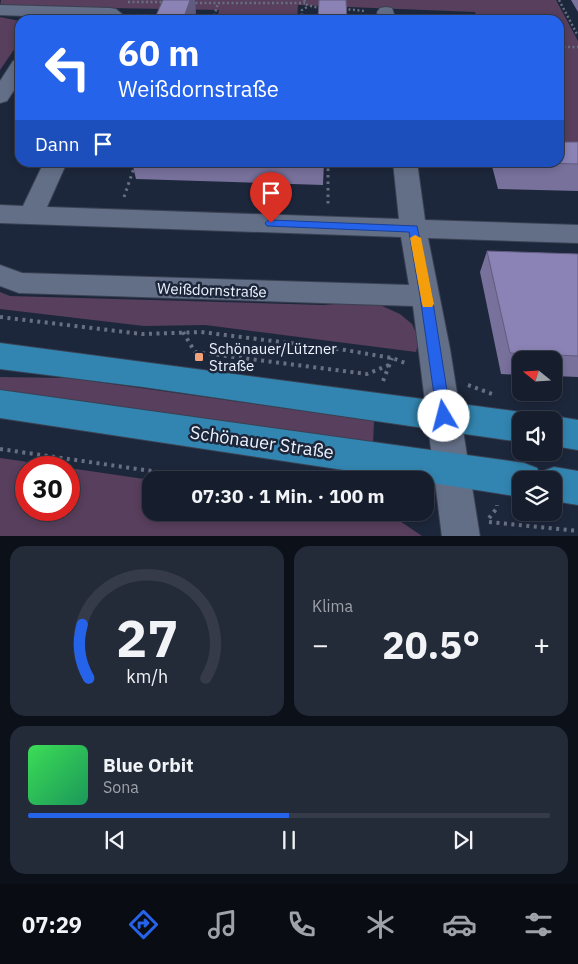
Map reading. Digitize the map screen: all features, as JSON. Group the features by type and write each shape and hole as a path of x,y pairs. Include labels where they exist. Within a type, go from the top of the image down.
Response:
{"main road":[{"name":"Schönauer Straße","path":"0,356 448,442 512,474"},
{"name":"Schönauer Straße","path":"0,404 448,442 512,429"},
{"path":"562,432 578,435"},
{"path":"562,485 578,488"}],"street":[{"path":"0,10 42,15"},
{"path":"71,15 110,13 113,15"},
{"path":"0,97 15,73"},
{"path":"31,215 54,167"},
{"path":"406,167 448,442 473,529"},
{"path":"0,214 578,234"},
{"name":"Weißdornstraße","path":"0,275 19,284 426,296"}],"path":[{"path":"559,0 578,36"},
{"path":"189,2 304,1 310,6 322,8"},
{"path":"119,2 169,2"},
{"path":"215,15 218,3"},
{"path":"302,15 302,10 310,6"},
{"path":"339,9 379,15"},
{"path":"564,47 578,47"},
{"path":"118,218 134,167"},
{"path":"328,167 328,225"},
{"path":"0,317 142,334 200,332 355,351 392,358 383,381"},
{"path":"183,332 194,352 367,374 388,365"},
{"path":"0,449 151,471"},
{"path":"473,529 578,531"}],"shaded area":[{"path":"1,0 556,0 578,41 578,157 564,157 564,15 476,15 475,12 298,5 297,15 218,15 219,10 0,6"},
{"path":"0,17 15,20 15,48 0,70"},
{"path":"0,292 10,296 323,305 362,302 380,305 400,314 412,324 419,339 416,352 205,325 144,326 0,309"},
{"path":"0,377 69,378 374,421 373,445 0,394"},
{"path":"0,458 15,460 15,521 80,521 80,470 142,479 142,521 400,521 422,536 0,536"}],"building":[{"path":"163,0 190,0 185,15 156,15"},
{"path":"319,0 346,0 347,15 318,15"},
{"path":"564,142 578,142 578,164 564,164"},
{"path":"487,251 578,254 578,356 562,355 562,351 512,351 510,353"}],"slow traffic":[{"path":"415,238 428,304"}],"place":[{"name":"Schönauer/Lützner Straße","path":"199,357"}],"route":[{"path":"271,223 414,228 435,349 444,416"}]}
